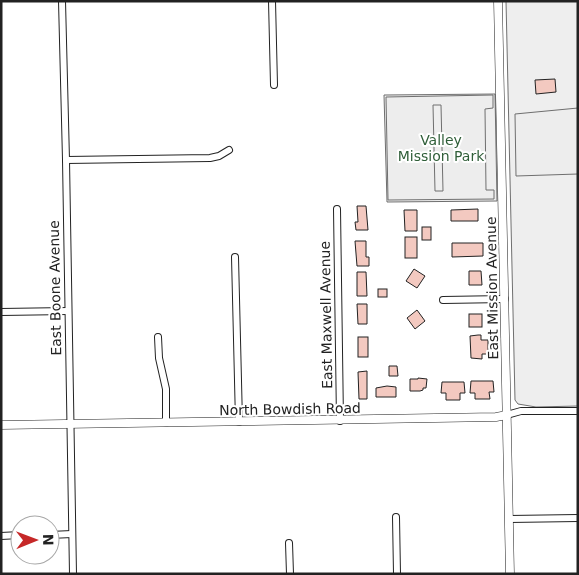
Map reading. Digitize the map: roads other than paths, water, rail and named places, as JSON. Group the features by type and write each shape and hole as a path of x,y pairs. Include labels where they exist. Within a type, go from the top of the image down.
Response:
{"street":[{"name":"East Boone Avenue","path":"62,1 72,574"},
{"path":"272,1 274,85"},
{"name":"East Mission Avenue","path":"498,1 510,574"},
{"path":"66,160 210,158 219,156 229,150"},
{"name":"East Maxwell Avenue","path":"337,209 340,421"},
{"path":"235,257 239,422"},
{"path":"443,300 505,299"},
{"path":"1,312 68,311"},
{"path":"158,337 159,358 166,389 166,423"},
{"name":"North Bowdish Road","path":"1,425 340,421 496,417 521,411 578,411"},
{"path":"396,517 397,574"},
{"path":"509,519 578,518"},
{"path":"60,534 72,534"},
{"path":"289,543 290,574"}],"park label":[{"name":"Valley Mission Park","path":"441,148"}]}
